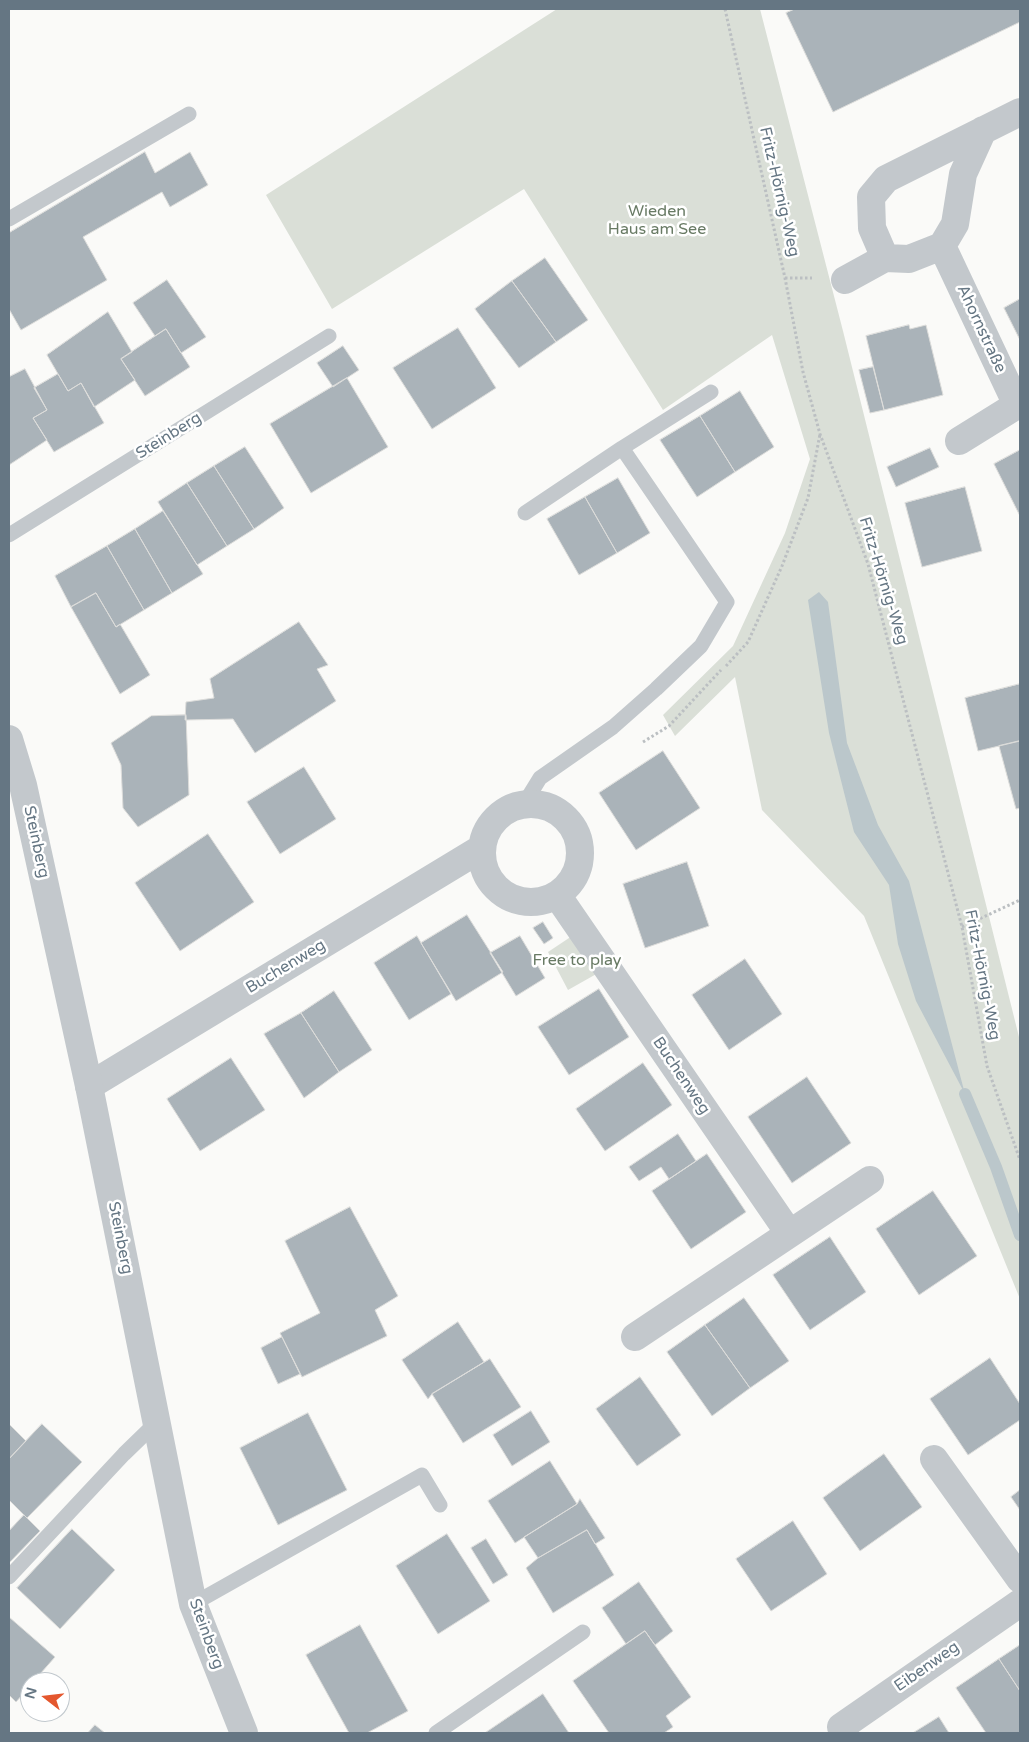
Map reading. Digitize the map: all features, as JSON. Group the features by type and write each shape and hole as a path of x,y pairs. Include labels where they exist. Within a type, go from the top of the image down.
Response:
{"street":[{"path":"885,258 872,228 871,197 886,179 1020,112"},
{"path":"845,280 885,258 909,259 942,246 955,224 963,174 983,130"},
{"name":"Ahornstraße","path":"942,246 1017,405 960,441"},
{"name":"Steinberg","path":"9,739 23,785 90,1086 193,1604 244,1733"},
{"path":"524,804 542,805 559,812 572,827 579,845 579,864 571,882 557,895 540,902 522,901 504,895 491,882 483,866 482,848 487,832 496,819 509,809 524,804"},
{"name":"Buchenweg","path":"90,1086 482,848"},
{"name":"Buchenweg","path":"557,895 789,1233"},
{"path":"635,1337 870,1180"},
{"path":"934,1459 1020,1580"},
{"name":"Eibenweg","path":"845,1733 840,1727 1020,1603"}],"lane":[{"path":"9,219 189,114"},
{"name":"Steinberg","path":"9,535 329,336"},
{"path":"525,514 622,448 711,392"},
{"path":"524,804 540,778 613,727 701,646 727,602 622,448"},
{"path":"9,1577 124,1454 157,1422"},
{"path":"193,1604 422,1476 440,1505"},
{"path":"436,1733 583,1632"}],"path":[{"name":"Fritz-Hörnig-Weg","path":"725,9 804,372 820,434 868,564 962,927 987,1066 1020,1160"},
{"path":"962,927 1020,900"}],"green space":[{"name":"Wieden Haus am See","path":"557,9 760,9 843,331 1020,1041 1020,1299 864,916 762,810 735,677 675,736 663,715 733,646 785,533 810,459 772,335 663,410 524,189 332,309 266,195"},
{"name":"Free to play","path":"581,930 607,968 568,990 548,952"}],"shaded area":[{"path":"819,592 828,602 847,743 878,825 909,881 965,1094 916,1001 898,944 889,885 854,832 829,733 808,600"}],"building":[{"path":"795,9 1020,9 1020,22 833,112 786,13"},
{"path":"145,152 155,173 190,152 208,185 170,207 162,192 83,237 107,280 21,330 9,309 9,233"},
{"path":"545,258 588,320 556,342 512,281"},
{"path":"167,280 206,337 181,353 166,329 155,336 133,303"},
{"path":"512,281 556,342 519,368 475,309"},
{"path":"1020,299 1020,340 1004,308"},
{"path":"108,312 132,352 121,359 135,380 94,407 81,383 68,391 47,355"},
{"path":"909,325 910,329 926,325 943,395 884,410 866,336"},
{"path":"458,328 496,388 432,429 393,368"},
{"path":"166,329 190,367 145,396 121,359"},
{"path":"343,346 359,370 333,387 317,363"},
{"path":"873,367 884,410 870,413 859,370"},
{"path":"25,369 47,410 33,418 47,440 9,465 9,377"},
{"path":"58,374 68,391 81,383 104,423 54,452 33,418 47,410 34,388"},
{"path":"347,378 388,447 311,493 270,424"},
{"path":"740,391 774,447 735,472 700,416"},
{"path":"700,416 735,472 697,497 660,440"},
{"path":"245,447 284,508 254,529 214,466"},
{"path":"930,448 939,467 896,487 887,467"},
{"path":"1020,450 1020,516 994,464"},
{"path":"214,466 254,529 227,546 187,483"},
{"path":"618,478 650,533 617,553 585,497"},
{"path":"187,483 227,546 197,565 158,502"},
{"path":"965,487 982,551 922,567 905,503"},
{"path":"585,497 617,553 579,575 547,519"},
{"path":"163,511 203,574 172,593 135,529"},
{"path":"135,529 172,593 144,610 107,546"},
{"path":"107,546 144,610 116,627 96,593 71,607 55,576"},
{"path":"96,593 116,627 120,624 150,675 120,694 71,607"},
{"path":"299,622 328,665 317,669 336,701 255,753 233,719 185,720 186,702 214,698 210,679"},
{"path":"1020,684 1020,741 978,751 965,698"},
{"path":"186,715 189,795 138,827 123,808 121,765 111,743 151,716"},
{"path":"1020,741 1020,808 1016,809 999,746"},
{"path":"663,751 700,808 636,850 599,793"},
{"path":"304,767 336,819 280,854 247,802"},
{"path":"208,834 254,902 180,951 135,883"},
{"path":"687,862 709,926 645,948 623,884"},
{"path":"467,915 503,972 456,1001 421,943"},
{"path":"543,922 553,938 544,944 533,928"},
{"path":"417,936 451,994 409,1020 374,963"},
{"path":"520,936 545,978 516,996 490,953"},
{"path":"745,959 782,1014 729,1050 692,995"},
{"path":"599,989 629,1037 569,1075 538,1027"},
{"path":"334,991 372,1050 339,1072 301,1013"},
{"path":"301,1013 339,1072 304,1098 264,1034"},
{"path":"231,1058 265,1110 200,1151 167,1099"},
{"path":"643,1063 672,1105 605,1151 576,1109"},
{"path":"807,1077 851,1143 792,1183 748,1117"},
{"path":"678,1134 696,1161 669,1179 661,1167 639,1181 629,1167"},
{"path":"707,1154 746,1212 691,1249 652,1191"},
{"path":"933,1191 977,1256 919,1295 876,1229"},
{"path":"350,1207 398,1296 375,1310 387,1336 302,1377 280,1333 320,1313 285,1241"},
{"path":"830,1237 866,1292 810,1330 773,1275"},
{"path":"744,1298 789,1361 750,1388 705,1325"},
{"path":"458,1322 484,1362 432,1394 428,1399 402,1360"},
{"path":"705,1325 750,1388 712,1416 667,1352"},
{"path":"282,1337 300,1374 278,1384 261,1348"},
{"path":"990,1358 1020,1404 1020,1420 968,1455 930,1399"},
{"path":"490,1359 521,1407 463,1443 432,1394"},
{"path":"640,1377 681,1435 637,1466 596,1409"},
{"path":"531,1411 550,1442 512,1466 493,1435"},
{"path":"308,1413 347,1490 278,1525 240,1448"},
{"path":"9,1424 26,1441 9,1459"},
{"path":"42,1424 82,1462 27,1518 9,1500 9,1459"},
{"path":"884,1454 922,1507 860,1551 823,1498"},
{"path":"550,1461 577,1504 515,1543 488,1501"},
{"path":"1020,1490 1020,1510 1011,1497"},
{"path":"580,1499 605,1538 595,1544 587,1530 538,1558 524,1537 577,1504"},
{"path":"24,1515 40,1531 9,1563 9,1531"},
{"path":"793,1521 827,1574 771,1611 736,1559"},
{"path":"72,1529 115,1570 60,1629 17,1588"},
{"path":"587,1530 614,1575 553,1613 526,1568 538,1558"},
{"path":"447,1534 490,1601 438,1634 396,1566"},
{"path":"486,1539 508,1575 493,1584 471,1548"},
{"path":"639,1582 673,1631 655,1645 645,1631 626,1644 602,1608"},
{"path":"9,1617 55,1657 42,1672 20,1672 20,1697 16,1702 9,1695"},
{"path":"360,1625 408,1711 367,1733 349,1733 306,1655"},
{"path":"645,1631 691,1697 666,1716 673,1727 664,1733 609,1733 573,1681"},
{"path":"1020,1645 1020,1691 999,1659"},
{"path":"999,1659 1020,1691 1020,1733 986,1733 956,1688"},
{"path":"543,1694 569,1733 485,1733"},
{"path":"939,1717 949,1733 913,1733"},
{"path":"95,1725 105,1733 88,1733"}],"waterway":[{"path":"965,1094 996,1167 1020,1235"}]}
